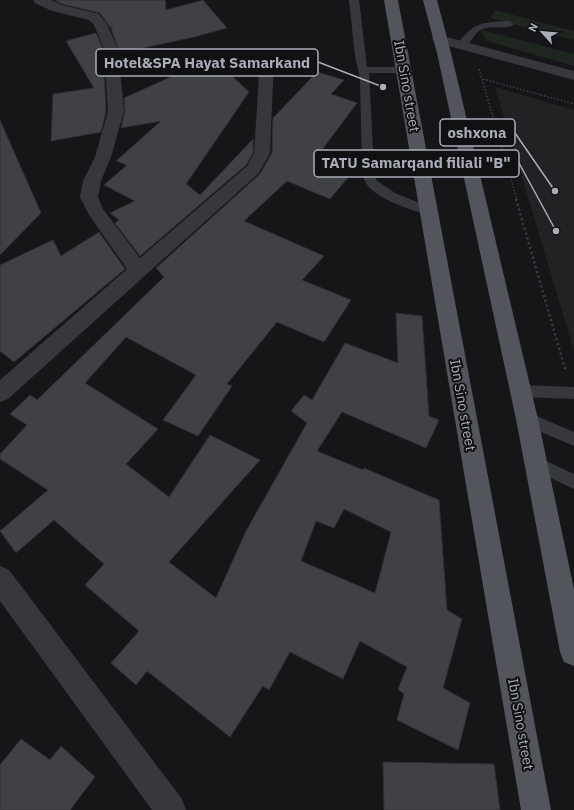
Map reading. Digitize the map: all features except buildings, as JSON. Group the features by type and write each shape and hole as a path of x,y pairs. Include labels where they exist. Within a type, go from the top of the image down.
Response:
{"main road":[{"name":"Ibn Sino street","path":"391,0 536,810"},
{"path":"430,0 442,46 521,391 574,652"}],"street":[{"path":"40,0 57,8 86,9 100,24 111,49 116,111 103,157 92,182 89,197 95,211 138,270"},
{"path":"442,46 462,45 571,83"},
{"path":"442,46 478,63 571,83"},
{"path":"2,387 253,169 262,153 267,58"},
{"path":"0,579 171,810"}],"lane":[{"path":"354,0 362,70 365,78 368,168 371,182 380,189 407,203 428,211"},
{"path":"462,45 468,34 478,27 487,24 509,24"},
{"path":"362,70 404,70"},
{"path":"521,391 573,393"},
{"path":"527,419 574,439"},
{"path":"535,463 574,482"}],"path":[{"path":"478,63 573,393"},
{"path":"482,79 574,104"}],"shaded area":[{"path":"495,10 574,31 574,40 490,18"},
{"path":"479,29 574,54 574,66 487,41"},
{"path":"495,87 574,110 574,351"}],"place":[{"name":"Hotel&SPA Hayat Samarkand","path":"383,87"},
{"name":"oshxona","path":"555,191"},
{"name":"TATU Samarqand filiali \"B\"","path":"556,231"}]}
